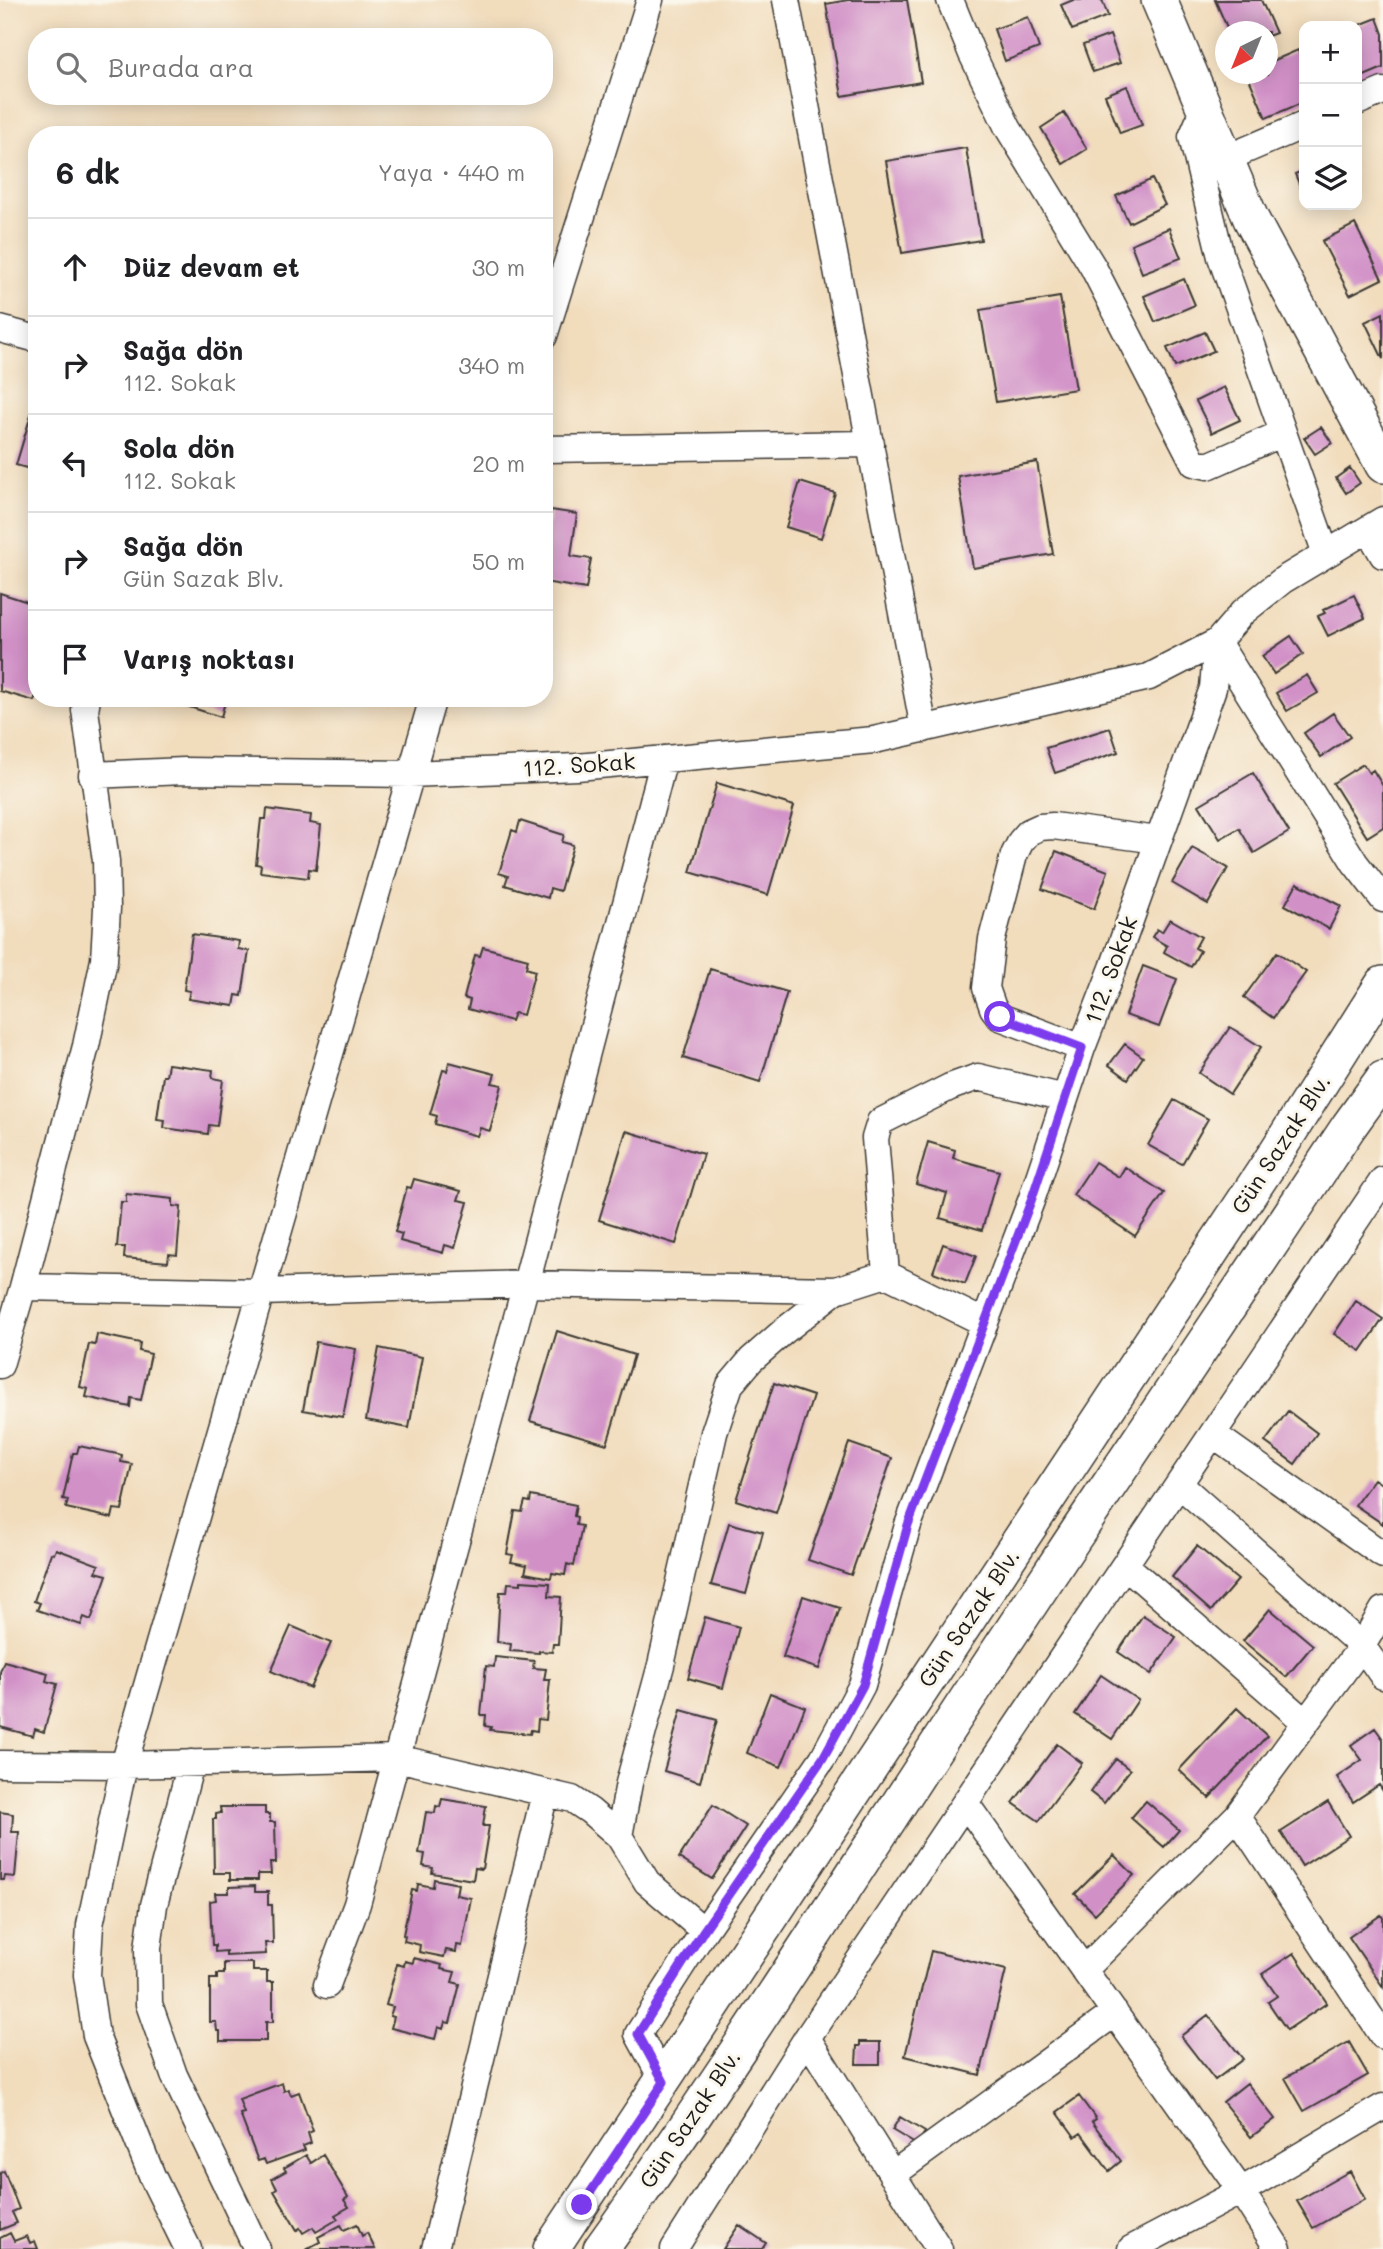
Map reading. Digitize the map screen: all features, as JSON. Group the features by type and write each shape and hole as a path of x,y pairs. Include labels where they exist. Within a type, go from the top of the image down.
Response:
{"main road":[{"path":"1159,0 1251,219 1383,465"},
{"name":"Gün Sazak Blv.","path":"551,2249 1269,1164 1383,984"},
{"name":"Gün Sazak Blv.","path":"601,2249 806,1948 1010,1634 1383,1079"}],"street":[{"path":"553,307 650,0"},
{"path":"786,0 924,729"},
{"path":"950,0 1008,128 1093,267 1194,463 1208,466 1283,433"},
{"path":"1362,100 1383,90"},
{"path":"1206,114 1198,122 1192,137 1221,257 1326,554"},
{"path":"1225,159 1299,127"},
{"path":"0,329 28,337"},
{"path":"553,449 871,444"},
{"path":"1375,525 1383,555"},
{"name":"112. Sokak","path":"92,775 184,771 410,774 577,767 874,740 1149,677 1217,642 1243,612 1283,580 1375,525"},
{"path":"1217,642 1355,863 1383,899"},
{"name":"112. Sokak","path":"664,2082 638,2034 704,1930 823,1758 863,1685 908,1525 1031,1201 1082,1048 1213,688 1217,642"},
{"path":"0,1365 86,1046 104,960 106,861 92,775 86,707"},
{"path":"188,2249 152,2176 96,2036 87,1975 90,1925 124,1765 429,707"},
{"path":"327,1985 357,1904 526,1284 664,759"},
{"path":"1082,1048 1000,1017 988,1000 986,988 992,939 1014,855 1029,832 1040,827 1053,826 1158,840"},
{"path":"887,1274 874,1138 880,1122 950,1087 978,1077 1065,1098"},
{"path":"674,2249 807,2038 1383,1181"},
{"path":"23,1287 261,1292 526,1284 836,1290 887,1274 985,1323"},
{"path":"619,1836 629,1783 661,1665 714,1433 730,1385 760,1353 836,1290"},
{"path":"1213,1434 1383,1555"},
{"path":"1179,1484 1362,1646 1383,1676"},
{"path":"1125,1565 1306,1723"},
{"path":"1084,1970 1237,1816 1362,1646 1383,1610"},
{"path":"0,1764 124,1765 397,1758 572,1799 619,1836 647,1882 704,1930"},
{"path":"191,1763 154,1905 148,1948 149,2004 174,2075 257,2249"},
{"path":"435,2249 545,1793"},
{"path":"966,1804 1241,2191 1278,2249"},
{"path":"1237,1816 1383,2036"},
{"path":"892,2175 1115,2013"},
{"path":"807,2038 939,2249"},
{"path":"1130,2249 1241,2191 1383,2107"}],"building":[{"path":"848,0 907,0 921,82 842,96 826,4"},
{"path":"1073,0 1102,0 1108,16 1072,30 1061,5"},
{"path":"1215,0 1261,0 1271,21 1224,21"},
{"path":"1028,17 1039,48 1005,61 994,29"},
{"path":"1377,18 1383,34 1383,68 1362,77 1362,24"},
{"path":"1110,35 1120,63 1093,72 1083,45"},
{"path":"1298,50 1299,104 1266,118 1251,84 1278,84 1278,59"},
{"path":"1127,86 1142,125 1120,133 1105,95"},
{"path":"1064,113 1087,149 1063,164 1041,128"},
{"path":"966,148 981,240 902,253 886,161"},
{"path":"1152,179 1165,205 1129,223 1116,196"},
{"path":"1355,224 1382,279 1350,295 1322,241"},
{"path":"1169,228 1181,258 1142,273 1131,244"},
{"path":"1184,279 1195,305 1155,322 1144,296"},
{"path":"1060,297 1076,389 996,402 980,310"},
{"path":"1383,313 1383,359 1365,322"},
{"path":"1205,332 1214,351 1175,367 1167,348"},
{"path":"1224,387 1240,420 1212,433 1196,401"},
{"path":"28,425 28,468 16,465"},
{"path":"1321,427 1332,443 1315,454 1304,438"},
{"path":"1037,462 1053,554 973,568 958,476"},
{"path":"1350,468 1360,483 1346,493 1336,478"},
{"path":"800,482 835,493 821,538 786,527"},
{"path":"553,510 577,514 571,556 591,559 586,589 553,584"},
{"path":"0,593 28,602 28,699 0,691"},
{"path":"1354,595 1365,618 1328,636 1318,616 1325,613 1323,610"},
{"path":"1291,636 1303,654 1274,674 1262,656"},
{"path":"1307,675 1318,693 1287,711 1276,693"},
{"path":"189,707 224,707 221,717"},
{"path":"1333,713 1350,737 1321,757 1304,733"},
{"path":"1110,728 1118,752 1055,773 1046,748"},
{"path":"1363,764 1369,773 1373,770 1383,786 1383,827 1367,837 1333,783"},
{"path":"1253,773 1289,832 1254,853 1239,828 1220,839 1199,805"},
{"path":"717,783 794,806 768,895 690,872"},
{"path":"267,809 311,815 310,823 321,825 316,870 309,869 308,878 260,872 261,865 256,864 261,819 266,819"},
{"path":"520,821 564,835 562,842 573,845 560,891 550,888 548,898 505,885 508,876 499,873 512,830 517,832"},
{"path":"1192,848 1228,868 1208,904 1172,883"},
{"path":"1056,851 1108,871 1094,909 1042,889"},
{"path":"1297,883 1341,906 1329,929 1285,905"},
{"path":"1170,919 1201,937 1195,948 1200,951 1191,967 1164,952 1167,946 1152,937 1157,929 1162,932"},
{"path":"192,934 239,941 238,949 249,951 242,996 236,995 234,1006 188,999 190,991 184,990"},
{"path":"483,947 528,959 526,968 535,971 523,1015 514,1013 511,1021 468,1009 470,1000 464,998 475,955 480,956"},
{"path":"1277,952 1306,972 1273,1018 1244,997"},
{"path":"1143,966 1177,979 1159,1027 1125,1015"},
{"path":"710,969 787,992 760,1082 683,1058"},
{"path":"1230,1027 1261,1047 1230,1094 1199,1073"},
{"path":"1125,1044 1143,1057 1128,1079 1109,1065"},
{"path":"449,1062 495,1074 492,1083 502,1085 490,1131 480,1128 477,1136 435,1124 437,1116 430,1114 443,1070 447,1071"},
{"path":"168,1064 213,1070 212,1078 223,1080 217,1126 209,1125 208,1134 164,1128 165,1120 157,1119 163,1076 166,1076"},
{"path":"1174,1100 1208,1119 1182,1164 1148,1145"},
{"path":"626,1131 703,1154 676,1244 599,1220"},
{"path":"928,1142 955,1150 953,1158 999,1171 982,1230 940,1218 947,1193 916,1184"},
{"path":"1095,1162 1119,1177 1125,1167 1164,1193 1135,1236 1073,1195"},
{"path":"414,1179 461,1191 458,1200 468,1202 455,1248 445,1245 443,1253 400,1241 402,1234 395,1232 407,1187 411,1188"},
{"path":"126,1194 173,1199 173,1206 181,1207 177,1255 169,1254 168,1262 124,1258 125,1247 117,1247 121,1202 126,1202"},
{"path":"943,1244 976,1256 965,1284 933,1272"},
{"path":"1356,1301 1383,1319 1361,1351 1334,1334"},
{"path":"557,1331 634,1355 607,1444 530,1421"},
{"path":"97,1334 140,1343 139,1351 151,1354 141,1400 131,1398 130,1407 86,1397 88,1389 80,1387 89,1344 95,1345"},
{"path":"316,1342 356,1349 343,1417 303,1410"},
{"path":"379,1348 422,1357 409,1428 366,1420"},
{"path":"774,1383 813,1396 776,1513 736,1500"},
{"path":"1288,1411 1317,1433 1295,1464 1265,1442"},
{"path":"849,1443 892,1458 851,1575 808,1560"},
{"path":"79,1446 122,1455 121,1462 132,1464 122,1510 114,1509 112,1518 66,1508 68,1500 63,1499 73,1453 77,1453"},
{"path":"1374,1479 1383,1485 1383,1524 1355,1505"},
{"path":"531,1496 576,1505 576,1525 582,1526 574,1566 567,1564 565,1575 552,1573 551,1578 525,1573 527,1565 511,1562 513,1555 507,1554 515,1511 522,1512 525,1501 530,1502"},
{"path":"729,1523 763,1532 746,1594 711,1585"},
{"path":"1197,1546 1238,1580 1211,1611 1172,1577"},
{"path":"56,1549 99,1565 96,1572 107,1575 91,1620 84,1617 81,1625 37,1610 40,1603 34,1601 51,1553 54,1554"},
{"path":"521,1581 550,1583 549,1596 561,1597 558,1644 553,1644 552,1652 510,1651 511,1644 497,1642 500,1592 507,1592 508,1583 521,1584"},
{"path":"803,1596 840,1608 819,1669 783,1657"},
{"path":"1270,1609 1313,1645 1286,1677 1243,1641"},
{"path":"1143,1615 1176,1637 1151,1674 1118,1652"},
{"path":"705,1617 739,1627 723,1688 688,1678"},
{"path":"291,1626 331,1643 310,1688 271,1671"},
{"path":"495,1657 534,1661 533,1668 546,1669 544,1680 550,1680 546,1720 538,1719 537,1731 531,1730 530,1734 490,1730 491,1727 485,1726 486,1715 481,1715 486,1666 494,1667"},
{"path":"4,1661 48,1673 46,1681 57,1684 44,1732 35,1729 33,1736 0,1727 0,1672"},
{"path":"1101,1675 1138,1700 1112,1739 1075,1714"},
{"path":"770,1693 805,1707 781,1767 747,1753"},
{"path":"1237,1708 1267,1736 1209,1798 1179,1770"},
{"path":"681,1710 717,1720 700,1782 664,1771"},
{"path":"1375,1728 1383,1739 1383,1791 1379,1785 1353,1802 1337,1777 1362,1760 1351,1745"},
{"path":"1057,1744 1082,1763 1039,1821 1013,1803"},
{"path":"1116,1759 1130,1770 1104,1803 1090,1792"},
{"path":"442,1799 486,1806 483,1826 489,1826 482,1869 475,1868 473,1880 432,1873 433,1868 423,1866 425,1854 419,1853 426,1812 435,1813 436,1806 440,1807"},
{"path":"1146,1801 1179,1830 1164,1847 1131,1818"},
{"path":"1328,1802 1349,1836 1302,1866 1281,1832"},
{"path":"713,1805 746,1826 712,1879 679,1858"},
{"path":"220,1807 265,1807 265,1814 270,1814 270,1822 275,1822 276,1863 270,1863 271,1874 258,1874 258,1880 230,1880 230,1873 214,1873 213,1819 216,1819 216,1814 221,1813"},
{"path":"0,1812 13,1814 12,1832 19,1832 15,1877 5,1876 4,1880 0,1880"},
{"path":"1114,1855 1134,1875 1095,1914 1075,1894"},
{"path":"434,1879 458,1884 456,1895 471,1898 462,1946 457,1945 456,1952 446,1950 444,1957 419,1952 420,1945 404,1941 403,1935 412,1890 417,1891 418,1884 433,1887"},
{"path":"255,1886 255,1892 268,1892 268,1905 272,1905 273,1943 265,1943 266,1954 226,1956 226,1951 215,1952 215,1945 212,1945 210,1901 216,1900 215,1893 229,1893 229,1887"},
{"path":"1381,1915 1383,1918 1383,1987 1349,1937"},
{"path":"931,1951 1006,1970 980,2075 905,2056"},
{"path":"1294,1953 1327,2003 1287,2030 1268,2002 1277,1996 1262,1974"},
{"path":"414,1958 442,1965 441,1969 455,1972 452,1982 460,1984 450,2023 445,2022 443,2029 438,2027 435,2039 391,2028 394,2017 390,2016 393,2007 386,2005 397,1964 404,1966 405,1961 413,1963"},
{"path":"224,1963 253,1963 253,1971 267,1971 267,1982 273,1982 273,2022 266,2022 266,2041 220,2041 216,2022 210,2022 210,1979 217,1979 217,1974 224,1974"},
{"path":"1208,2015 1243,2059 1215,2080 1181,2036"},
{"path":"860,2042 880,2042 880,2064 856,2064 857,2046 860,2046"},
{"path":"1349,2042 1368,2075 1304,2111 1285,2078"},
{"path":"282,2083 284,2091 288,2089 291,2095 299,2092 313,2131 308,2133 311,2143 303,2146 305,2150 266,2164 264,2159 258,2161 240,2114 244,2113 239,2099"},
{"path":"1247,2083 1275,2119 1251,2137 1223,2102"},
{"path":"1079,2096 1096,2119 1092,2122 1121,2161 1109,2171 1081,2133 1075,2137 1057,2112"},
{"path":"900,2117 925,2132 917,2145 892,2130"},
{"path":"306,2155 311,2163 323,2155 348,2197 344,2200 349,2207 335,2215 338,2219 316,2232 313,2227 303,2233 300,2228 297,2230 274,2191 277,2189 272,2179"},
{"path":"4,2171 19,2209 12,2212 17,2223 0,2230 0,2173"},
{"path":"1350,2171 1365,2199 1313,2228 1297,2201"},
{"path":"357,2224 362,2236 367,2233 375,2249 306,2249 320,2242 318,2237 341,2225 344,2230"},
{"path":"739,2225 766,2243 762,2249 723,2249"},
{"path":"10,2233 14,2241 27,2236 30,2243 35,2241 38,2249 0,2249 0,2238"}],"route":[{"path":"582,2205 664,2082 638,2034 704,1930 823,1758 863,1685 908,1525 1031,1201 1082,1048 1000,1017"}]}
